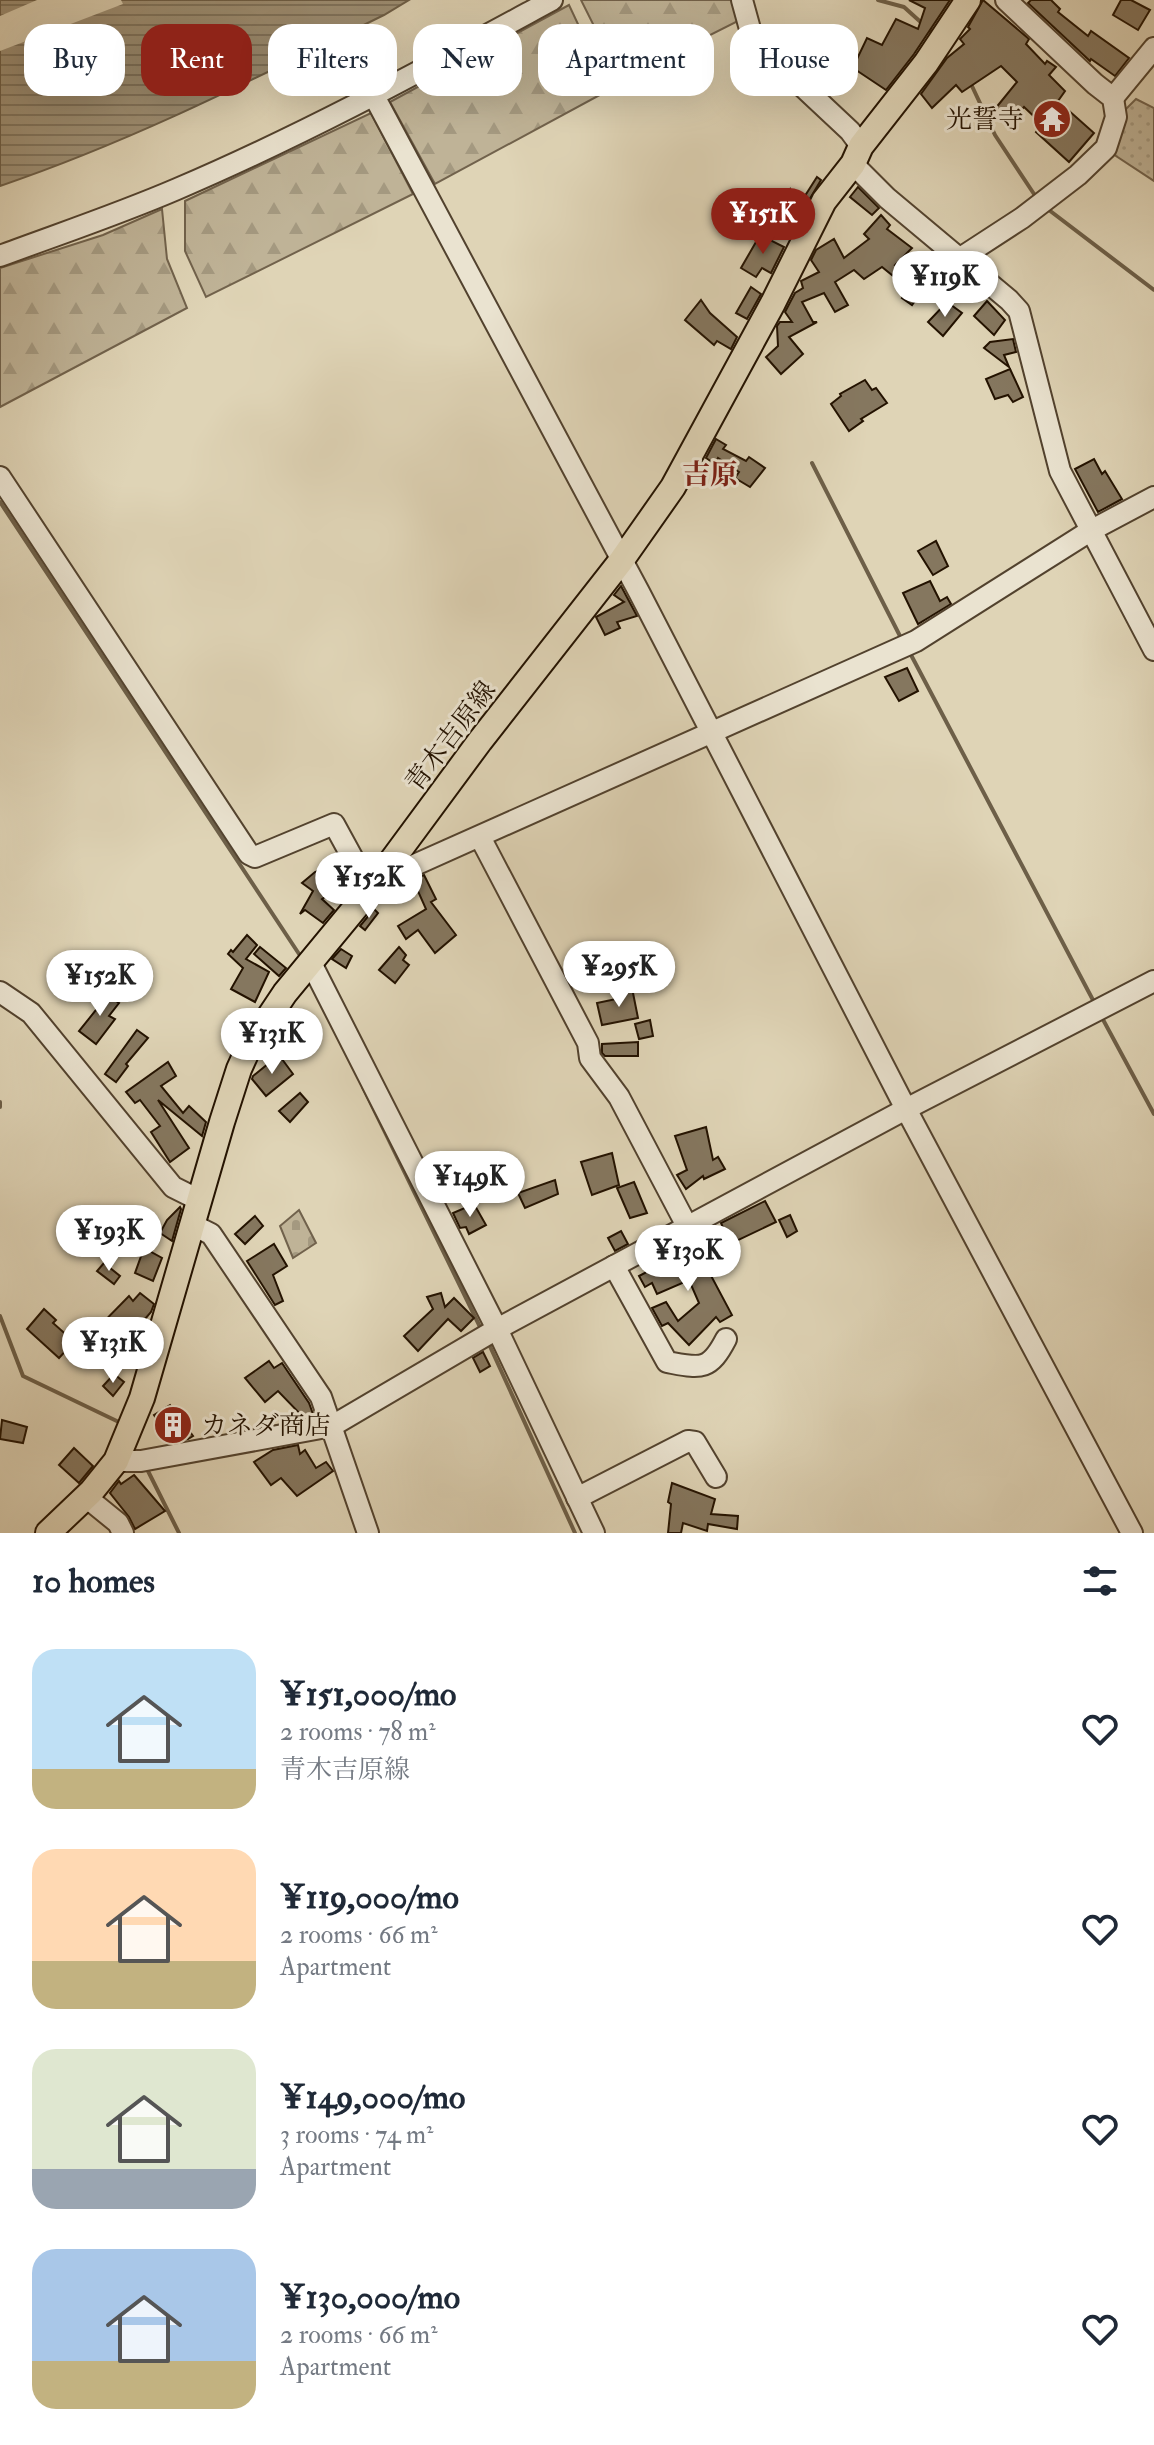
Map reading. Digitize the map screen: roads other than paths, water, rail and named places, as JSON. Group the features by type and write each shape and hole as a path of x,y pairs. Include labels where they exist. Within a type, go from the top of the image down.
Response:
{"main road":[{"name":"青木吉原線","path":"48,1533 86,1497 116,1461 142,1398 199,1200 239,1069 249,1047 285,993 370,890 480,741 621,561 673,487 824,201 926,63 968,0"}],"street":[{"path":"0,242 88,213 370,88 529,0"},
{"path":"397,84 552,0"},
{"path":"742,0 753,40 850,131 857,155 887,198 1019,311 1060,471 1154,650"},
{"path":"959,259 1022,218 1078,175 1106,148 1116,117 1113,98 1006,0"},
{"path":"1113,98 1154,48"},
{"path":"0,256 175,190 374,96 1132,1533"},
{"path":"0,477 249,854 255,857 334,824 370,890 399,872 916,641 1090,531 1154,497"},
{"path":"480,837 588,1043 590,1058 619,1097 687,1226"},
{"path":"311,963 497,1329 594,1533"},
{"path":"116,1461 141,1461 332,1426 497,1329 687,1226 1154,981"},
{"path":"0,992 31,1013 173,1187 199,1200"},
{"path":"193,1225 211,1234 321,1397 368,1533"},
{"path":"614,1266 667,1362 699,1368 715,1360 726,1339"},
{"path":"577,1498 688,1441 695,1442 716,1477"},
{"path":"86,1497 118,1523 123,1533"}],"waterway":[{"path":"878,0 904,7 935,35"},
{"path":"971,84 995,135 1036,197"},
{"path":"1045,207 1154,290"},
{"path":"812,463 901,638"},
{"path":"0,502 303,960"},
{"path":"910,653 1094,1002"},
{"path":"1100,1014 1154,1114"},
{"path":"363,1087 482,1331"},
{"path":"0,1102 0,1107"},
{"path":"0,1316 23,1376 123,1424"},
{"path":"488,1342 575,1533"},
{"path":"146,1467 179,1533"}],"place":[{"name":"光誓寺","path":"1052,119"},
{"name":"カネダ商店","path":"173,1425"}],"district":[{"name":"吉原","path":"710,474"}]}
